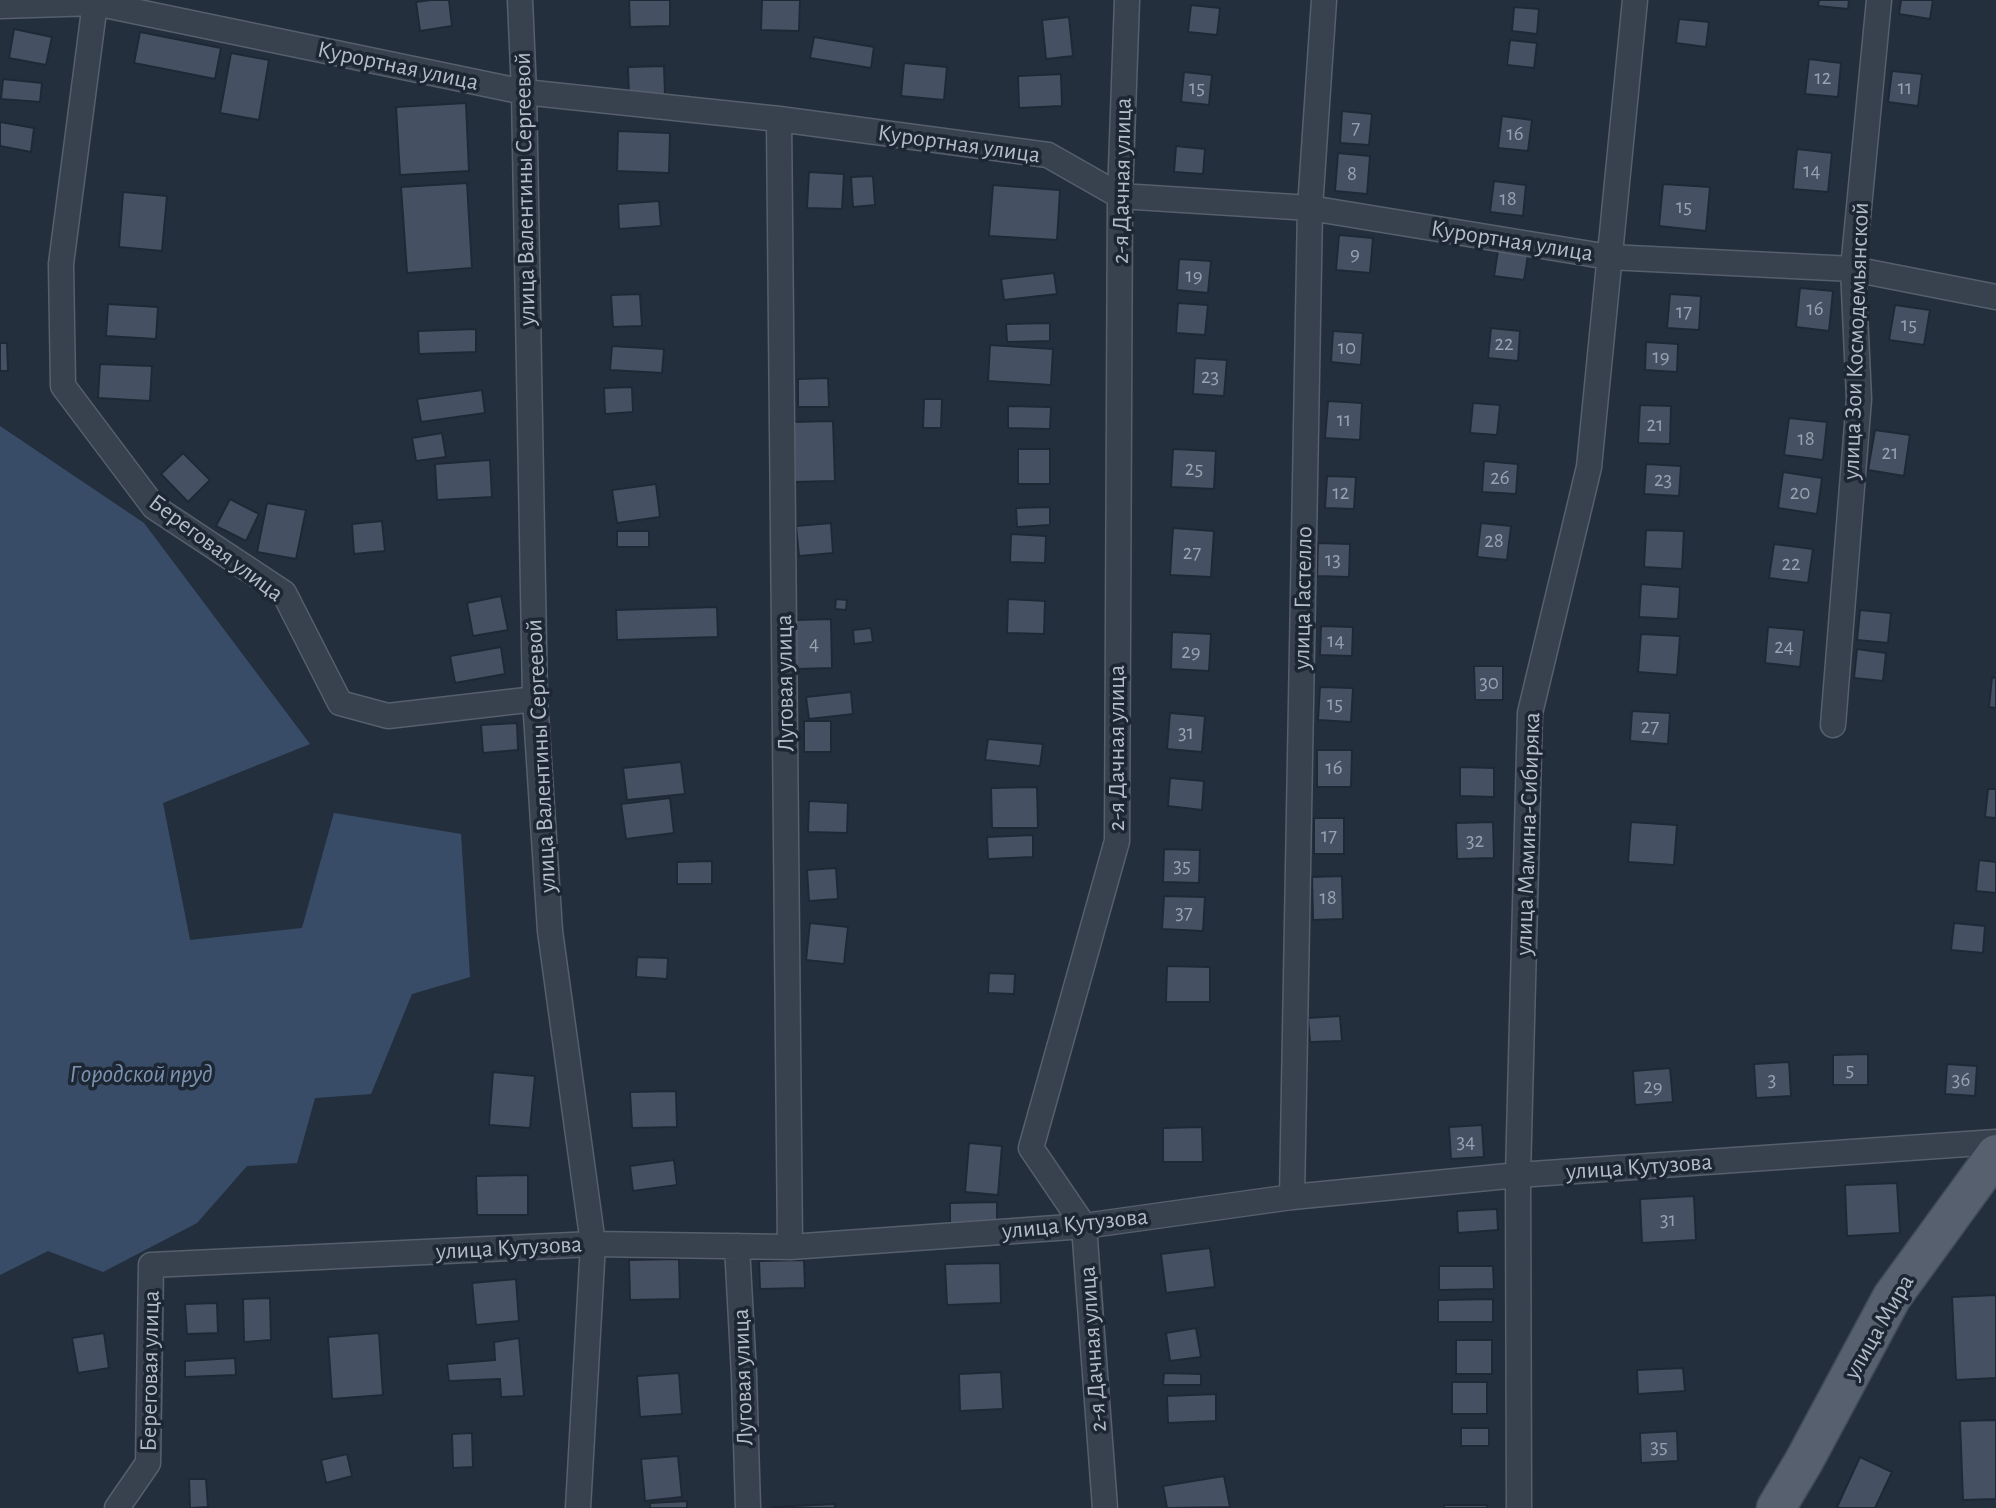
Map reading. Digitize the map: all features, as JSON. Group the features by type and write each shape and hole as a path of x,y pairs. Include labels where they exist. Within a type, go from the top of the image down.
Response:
{"main road":[{"name":"улица Мира","path":"1776,1508 1892,1297 1996,1154"}],"street":[{"name":"улица Валентины Сергеевой","path":"520,0 535,699 550,931 593,1244 578,1508"},
{"name":"2-я Дачная улица","path":"1105,1508 1084,1226 1031,1148 1117,841 1120,197 1127,0"},
{"name":"улица Гастелло","path":"1292,1197 1310,208 1324,0"},
{"name":"улица Мамина-Сибиряка","path":"1519,1508 1518,1175 1530,713 1589,467 1634,0"},
{"name":"улица Зои Космодемьянской","path":"1833,725 1859,399 1853,269 1879,0"},
{"name":"Курортная улица","path":"0,6 97,1 524,92 779,119 1048,155 1120,197 1310,208 1609,257 1853,269 1996,297"},
{"name":"Береговая улица","path":"97,1 61,264 62,386 154,507 284,593 340,703 387,716 535,699"},
{"name":"Луговая улица","path":"779,119 790,1247"},
{"name":"улица Кутузова","path":"151,1265 593,1244 790,1247 1084,1226 1292,1197 1518,1175 1996,1142"},
{"name":"Луговая улица","path":"737,1246 748,1508"},
{"name":"Береговая улица","path":"117,1508 148,1464 151,1265"}],"water":[{"name":"Городской пруд","path":"0,426 144,523 310,744 163,803 190,940 302,928 334,813 461,834 470,977 412,994 371,1094 315,1098 297,1163 247,1166 197,1223 103,1272 48,1251 0,1275"}],"building":[{"path":"449,0 452,26 420,31 416,2"},
{"path":"629,0 670,0 670,26 630,27"},
{"path":"762,0 800,0 799,31 761,30"},
{"path":"1819,0 1849,0 1848,9 1818,6"},
{"path":"1901,0 1933,0 1930,19 1899,14"},
{"path":"1191,5 1220,8 1217,35 1188,32"},
{"path":"1514,7 1539,9 1537,34 1512,31"},
{"path":"1069,17 1073,56 1046,59 1042,20"},
{"path":"1679,19 1709,22 1706,47 1676,43"},
{"path":"14,29 52,37 46,65 9,58"},
{"path":"140,32 221,48 215,79 134,63"},
{"path":"814,37 874,47 871,68 810,58"},
{"path":"1510,40 1537,43 1534,68 1507,65"},
{"path":"231,53 269,60 259,120 220,113"},
{"path":"1809,59 1841,63 1838,97 1805,94"},
{"path":"904,63 947,67 944,100 901,96"},
{"path":"664,66 665,94 629,95 628,67"},
{"path":"1892,71 1922,74 1918,106 1888,102"},
{"path":"1184,72 1212,75 1209,105 1181,102"},
{"path":"1061,74 1062,106 1019,108 1018,76"},
{"path":"3,79 42,83 40,102 1,99"},
{"path":"466,103 469,171 400,175 396,107"},
{"path":"1342,111 1372,114 1369,145 1340,143"},
{"path":"1502,116 1532,120 1528,151 1498,148"},
{"path":"0,122 34,128 31,152 0,146"},
{"path":"618,131 670,133 669,173 617,171"},
{"path":"1176,146 1205,149 1203,174 1174,172"},
{"path":"1797,149 1832,153 1828,192 1793,189"},
{"path":"1338,153 1370,156 1367,194 1335,191"},
{"path":"809,172 844,174 842,209 807,208"},
{"path":"873,176 875,205 853,207 851,177"},
{"path":"1494,181 1526,185 1523,216 1490,212"},
{"path":"467,183 472,268 407,273 401,187"},
{"path":"1663,184 1710,187 1706,231 1659,226"},
{"path":"993,185 1060,190 1057,240 989,236"},
{"path":"123,192 167,196 162,251 119,247"},
{"path":"659,201 661,226 619,229 618,204"},
{"path":"1339,235 1373,238 1370,273 1336,270"},
{"path":"1498,250 1528,255 1524,280 1494,276"},
{"path":"1179,259 1211,261 1208,293 1177,290"},
{"path":"1054,273 1057,294 1004,300 1001,279"},
{"path":"1800,288 1833,291 1829,331 1796,327"},
{"path":"640,294 642,326 613,327 611,295"},
{"path":"1670,294 1701,296 1699,330 1667,328"},
{"path":"1178,303 1208,305 1205,335 1176,333"},
{"path":"108,304 158,307 156,339 106,336"},
{"path":"1895,305 1930,310 1924,345 1889,340"},
{"path":"1050,323 1050,341 1007,342 1006,324"},
{"path":"1491,328 1520,331 1518,361 1488,358"},
{"path":"476,329 476,352 419,354 418,331"},
{"path":"1333,331 1363,333 1361,365 1331,362"},
{"path":"1646,342 1678,344 1677,372 1645,370"},
{"path":"0,343 7,343 8,371 0,371"},
{"path":"990,345 1053,349 1051,385 988,381"},
{"path":"612,346 664,349 662,373 610,370"},
{"path":"1195,358 1227,360 1224,396 1193,394"},
{"path":"100,364 152,366 150,401 98,398"},
{"path":"828,378 829,407 798,407 798,379"},
{"path":"632,387 633,412 605,414 604,388"},
{"path":"482,390 485,413 421,422 417,399"},
{"path":"924,399 942,399 941,428 923,428"},
{"path":"1328,401 1362,403 1360,440 1325,438"},
{"path":"1473,403 1500,405 1497,435 1470,433"},
{"path":"1640,405 1671,406 1670,444 1638,443"},
{"path":"1008,406 1051,407 1050,429 1008,428"},
{"path":"1789,418 1827,422 1823,460 1784,455"},
{"path":"833,421 835,481 794,482 792,422"},
{"path":"1875,430 1910,435 1904,476 1868,470"},
{"path":"442,433 446,457 416,461 412,438"},
{"path":"1018,449 1050,449 1050,484 1018,484"},
{"path":"1173,449 1216,451 1214,489 1171,487"},
{"path":"183,453 210,480 188,502 161,474"},
{"path":"490,460 492,497 437,500 435,464"},
{"path":"1484,461 1518,464 1516,494 1482,492"},
{"path":"1646,464 1681,466 1679,496 1644,494"},
{"path":"1783,472 1822,478 1817,514 1778,508"},
{"path":"1327,476 1356,477 1354,509 1325,508"},
{"path":"656,484 660,517 617,523 612,490"},
{"path":"230,499 259,514 246,541 216,526"},
{"path":"267,503 306,510 296,559 257,552"},
{"path":"1050,507 1050,525 1017,527 1016,508"},
{"path":"382,521 385,551 354,554 352,524"},
{"path":"831,523 833,553 799,556 796,526"},
{"path":"1481,523 1511,526 1507,560 1477,557"},
{"path":"1173,528 1214,531 1211,577 1170,575"},
{"path":"1646,530 1684,531 1682,569 1644,567"},
{"path":"617,531 649,531 649,547 617,547"},
{"path":"1011,534 1046,536 1045,563 1010,562"},
{"path":"1318,543 1350,544 1349,577 1317,576"},
{"path":"1774,544 1813,549 1808,583 1769,578"},
{"path":"1641,584 1680,587 1678,619 1639,617"},
{"path":"501,596 508,630 473,636 467,603"},
{"path":"836,599 847,600 846,610 835,609"},
{"path":"1008,599 1045,601 1044,634 1007,633"},
{"path":"717,607 718,637 617,640 616,610"},
{"path":"1860,610 1891,613 1888,643 1857,640"},
{"path":"831,619 832,668 796,669 795,620"},
{"path":"1321,626 1353,627 1352,656 1320,655"},
{"path":"1768,627 1804,630 1800,667 1765,663"},
{"path":"871,628 873,642 854,644 853,630"},
{"path":"1172,632 1211,634 1209,671 1171,669"},
{"path":"1641,634 1680,636 1677,675 1638,672"},
{"path":"501,647 505,674 455,683 450,656"},
{"path":"1857,649 1886,653 1883,681 1854,678"},
{"path":"1474,666 1503,666 1503,700 1475,700"},
{"path":"1992,677 1996,678 1996,708 1989,707"},
{"path":"1320,687 1353,688 1351,722 1318,720"},
{"path":"851,692 853,714 809,719 806,697"},
{"path":"1632,711 1670,713 1668,744 1630,741"},
{"path":"1170,713 1205,716 1202,752 1167,749"},
{"path":"804,721 831,721 831,752 804,752"},
{"path":"517,723 518,750 483,753 481,725"},
{"path":"988,739 1043,744 1040,766 985,760"},
{"path":"1317,750 1352,750 1351,787 1317,787"},
{"path":"681,762 685,794 627,800 623,768"},
{"path":"1460,767 1494,768 1494,797 1460,796"},
{"path":"1170,778 1204,781 1202,810 1168,806"},
{"path":"1037,787 1038,828 992,828 991,788"},
{"path":"1988,789 1996,789 1996,818 1985,817"},
{"path":"670,798 674,833 626,839 621,804"},
{"path":"809,801 848,803 847,833 808,832"},
{"path":"1314,818 1344,818 1344,854 1314,854"},
{"path":"1493,822 1494,858 1457,859 1456,823"},
{"path":"1631,822 1677,825 1674,865 1628,862"},
{"path":"1033,835 1033,857 988,859 987,837"},
{"path":"1164,849 1200,850 1199,883 1163,882"},
{"path":"1979,860 1996,862 1996,893 1976,891"},
{"path":"712,861 712,884 677,884 677,862"},
{"path":"836,868 838,899 809,901 807,870"},
{"path":"1342,876 1343,919 1313,920 1312,877"},
{"path":"1164,896 1205,897 1203,931 1162,929"},
{"path":"810,923 848,927 844,964 806,960"},
{"path":"1954,923 1985,926 1983,953 1951,950"},
{"path":"637,957 668,958 667,979 636,977"},
{"path":"1167,966 1210,967 1210,1002 1166,1002"},
{"path":"989,973 1015,974 1014,994 988,993"},
{"path":"1340,1016 1342,1041 1310,1042 1308,1018"},
{"path":"1868,1054 1868,1085 1833,1085 1833,1055"},
{"path":"1789,1062 1791,1096 1756,1098 1754,1064"},
{"path":"1947,1064 1977,1066 1975,1096 1945,1094"},
{"path":"1670,1068 1673,1102 1635,1105 1633,1071"},
{"path":"493,1072 535,1076 530,1128 489,1125"},
{"path":"676,1091 677,1127 632,1128 630,1092"},
{"path":"1482,1125 1484,1157 1451,1159 1449,1127"},
{"path":"1202,1127 1203,1162 1163,1162 1163,1128"},
{"path":"969,1143 1002,1146 998,1195 965,1192"},
{"path":"674,1160 677,1185 633,1191 630,1166"},
{"path":"528,1175 528,1215 477,1215 476,1176"},
{"path":"1897,1183 1900,1233 1847,1236 1845,1185"},
{"path":"1694,1196 1696,1240 1642,1243 1640,1199"},
{"path":"997,1202 997,1223 950,1224 950,1203"},
{"path":"1497,1209 1498,1230 1458,1233 1457,1211"},
{"path":"1210,1248 1215,1287 1166,1293 1161,1254"},
{"path":"679,1259 680,1299 630,1300 629,1260"},
{"path":"804,1260 805,1288 760,1289 759,1261"},
{"path":"1000,1263 1001,1303 947,1305 945,1264"},
{"path":"1439,1266 1493,1266 1494,1289 1439,1290"},
{"path":"516,1279 519,1321 476,1325 472,1283"},
{"path":"1996,1295 1996,1378 1956,1380 1952,1297"},
{"path":"270,1298 271,1340 244,1342 243,1299"},
{"path":"1493,1299 1493,1322 1438,1322 1438,1300"},
{"path":"217,1303 218,1333 187,1334 185,1304"},
{"path":"1196,1328 1201,1357 1170,1361 1166,1333"},
{"path":"104,1333 109,1368 78,1373 72,1338"},
{"path":"379,1333 383,1395 332,1399 328,1337"},
{"path":"519,1338 524,1396 501,1397 500,1379 449,1381 447,1364 495,1360 494,1342"},
{"path":"1456,1340 1492,1340 1492,1374 1456,1374"},
{"path":"235,1358 236,1375 185,1377 185,1361"},
{"path":"1683,1368 1685,1391 1638,1394 1637,1370"},
{"path":"1001,1372 1003,1409 960,1411 959,1374"},
{"path":"679,1373 682,1414 640,1417 637,1376"},
{"path":"1164,1373 1201,1374 1201,1385 1163,1385"},
{"path":"1452,1382 1487,1382 1487,1414 1452,1414"},
{"path":"1216,1394 1216,1421 1168,1423 1167,1396"},
{"path":"1996,1420 1996,1499 1963,1500 1960,1421"},
{"path":"1461,1428 1489,1428 1489,1446 1461,1446"},
{"path":"1677,1431 1678,1461 1641,1463 1640,1433"},
{"path":"472,1433 473,1467 453,1468 452,1434"},
{"path":"347,1454 352,1476 326,1483 321,1460"},
{"path":"678,1456 682,1497 645,1501 641,1459"},
{"path":"1860,1457 1892,1472 1875,1508 1837,1507"},
{"path":"1224,1476 1230,1507 1167,1508 1163,1486"},
{"path":"189,1479 206,1479 208,1507 190,1508"},
{"path":"687,1501 687,1508 650,1508 650,1503"},
{"path":"835,1504 835,1508 772,1508 772,1507"},
{"path":"1444,1505 1487,1505 1487,1508 1444,1508"}]}
